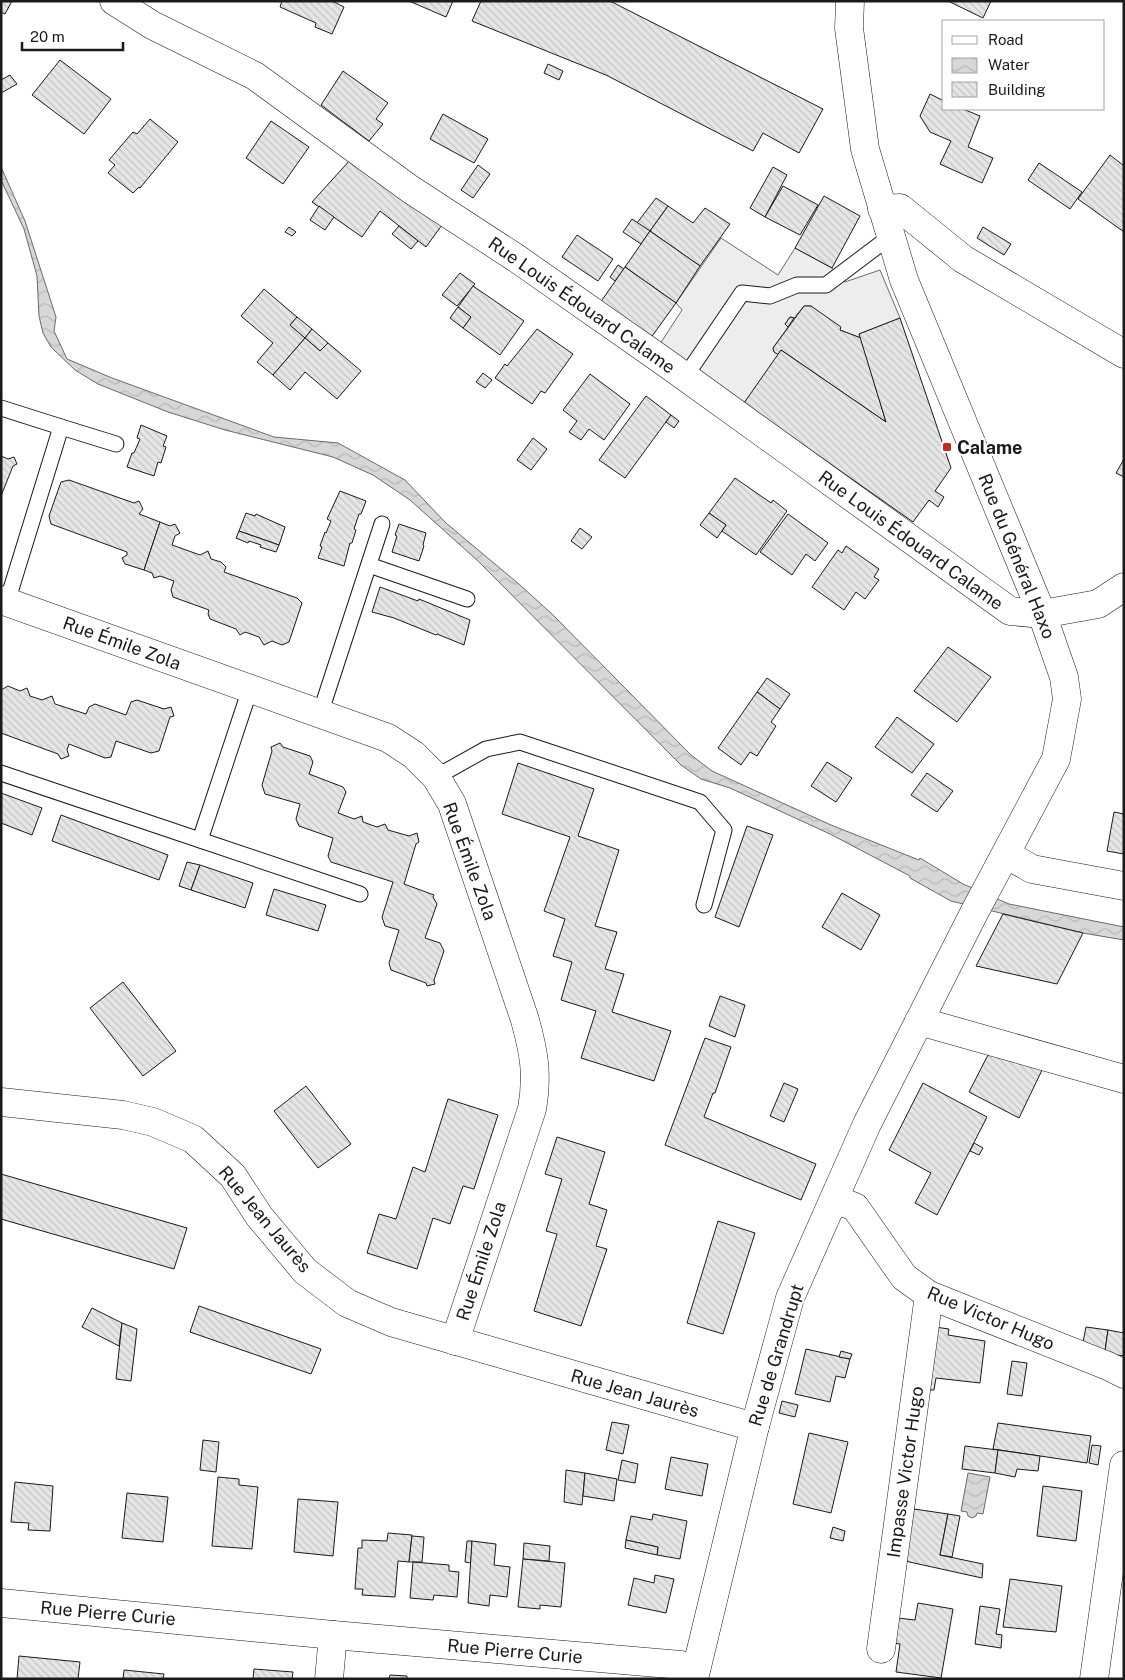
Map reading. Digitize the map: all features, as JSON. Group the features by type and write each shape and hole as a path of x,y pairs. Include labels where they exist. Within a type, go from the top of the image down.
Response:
{"street":[{"name":"Rue Louis Édouard Calame","path":"114,1 152,25 255,76 410,189 516,258 686,377 1010,611 1042,614 1098,604 1124,587"},
{"name":"Rue du Général Haxo","path":"850,1 849,28 865,149 890,236 907,289 1042,614 1064,677 1067,699 1056,759 980,902"},
{"path":"882,208 900,208 963,259 1124,354"},
{"name":"Rue Émile Zola","path":"4,601 388,738 414,755 436,777 452,804 534,1051 536,1088 532,1109 455,1341"},
{"path":"1006,854 1032,869 1124,886"},
{"name":"Rue de Grandrupt","path":"695,1674 755,1426 790,1298 867,1124 980,902"},
{"path":"919,1021 1124,1078"},
{"name":"Rue Jean Jaurès","path":"1,1102 123,1115 153,1122 194,1139 233,1176 259,1216 304,1270 347,1303 391,1322 755,1426"},
{"name":"Rue Victor Hugo","path":"834,1199 855,1206 904,1277 929,1295 1099,1362 1124,1374"},
{"name":"Impasse Victor Hugo","path":"881,1649 929,1295"},
{"path":"1094,1679 1124,1465"},
{"name":"Rue Pierre Curie","path":"1,1603 333,1635 681,1665 695,1674"},
{"path":"329,1679 333,1635"}],"lane":[{"path":"686,377 742,293 770,296 797,285 826,285 890,236"},
{"path":"1,408 116,444"},
{"path":"4,601 61,427"},
{"path":"320,714 382,524"},
{"path":"368,565 467,599"},
{"path":"200,840 250,689"},
{"path":"436,777 486,749 520,742 700,802 724,830 704,905"},
{"path":"1,773 360,894"}],"shaded area":[{"path":"721,238 778,275 795,248 832,268 845,282 880,270 900,318 859,334 861,338 840,330 811,306 804,306 794,318 790,317 785,324 788,327 773,348 774,352 779,355 744,403 660,344 682,310 676,303"}],"water":[{"path":"1,167 25,221 56,317 54,331 67,359 112,378 274,437 338,443 405,480 446,523 552,614 691,755 712,771 831,825 919,860 920,858 963,884 1009,904 1124,927 1124,940 1083,933 951,901 910,878 910,876 830,834 730,788 701,779 681,765 478,561 410,500 373,475 333,457 225,430 168,412 98,384 75,370 51,347 43,333 39,316 37,276 24,229 1,180"},
{"path":"968,1473 990,1477 983,1514 977,1513 972,1518 968,1516 967,1512 961,1511"}],"building":[{"path":"1,1 12,1 5,14 1,12"},
{"path":"282,1 332,1 344,7 332,34 315,27 316,23 280,7"},
{"path":"409,1 453,1 446,17"},
{"path":"481,1 610,1 823,109 799,153 763,133 753,151 606,75 472,21"},
{"path":"948,1 991,1 983,18"},
{"path":"60,60 111,99 84,134 32,95"},
{"path":"548,64 563,71 559,80 544,73"},
{"path":"343,71 388,103 376,119 383,124 369,141 321,105"},
{"path":"10,75 17,84 1,93 1,80"},
{"path":"930,94 942,100 942,110 965,110 980,116 968,147 993,158 982,183 940,164 951,141 930,132 920,116"},
{"path":"443,114 488,139 474,163 430,139"},
{"path":"150,119 178,142 140,188 133,193 108,173 115,165 109,160 133,132 137,134"},
{"path":"271,121 309,147 283,184 246,158"},
{"path":"1110,155 1124,166 1124,232 1078,199"},
{"path":"351,159 442,225 426,247 380,211 362,237 312,202"},
{"path":"1039,163 1082,192 1070,209 1028,180"},
{"path":"478,165 490,174 473,198 461,190"},
{"path":"773,167 787,175 765,217 750,208"},
{"path":"783,186 818,205 800,235 765,217"},
{"path":"824,196 860,216 832,268 795,248"},
{"path":"656,198 668,206 650,231 637,223"},
{"path":"319,206 334,217 325,230 310,220"},
{"path":"668,206 693,223 705,208 730,224 700,266 650,231"},
{"path":"632,219 650,231 641,244 623,232"},
{"path":"399,226 418,241 411,249 392,234"},
{"path":"289,227 296,232 292,236 285,232"},
{"path":"983,227 1011,244 1004,255 977,238"},
{"path":"650,231 700,266 676,303 625,267"},
{"path":"577,235 613,259 598,281 562,257"},
{"path":"618,265 624,269 615,281 610,277"},
{"path":"625,267 676,303 650,339 600,303"},
{"path":"460,273 475,284 457,306 442,295"},
{"path":"473,286 524,321 500,355 463,328 471,317 458,307"},
{"path":"264,289 297,317 290,325 305,338 273,375 257,362 273,343 241,316"},
{"path":"804,306 811,306 841,327 840,330 861,338 886,422 781,350 779,355 774,352 773,348"},
{"path":"458,307 471,317 463,328 450,318"},
{"path":"297,317 312,329 305,338 290,325"},
{"path":"790,317 794,318 788,327 785,324"},
{"path":"900,318 951,468 935,491 944,497 938,507 929,500 913,522 744,403 781,350 886,422 859,334"},
{"path":"312,329 328,343 320,351 305,338"},
{"path":"537,329 573,354 545,393 541,391 532,404 495,378 505,364 507,366"},
{"path":"305,338 320,351 328,343 361,371 337,399 305,372 290,390 273,375"},
{"path":"483,373 492,380 485,388 476,382"},
{"path":"590,374 630,404 604,440 589,429 581,440 569,432 577,421 563,410"},
{"path":"646,396 671,415 625,478 599,460"},
{"path":"671,415 679,421 674,428 666,422"},
{"path":"141,425 167,436 163,446 166,447 161,463 158,462 154,476 127,467 140,439 137,438"},
{"path":"533,438 547,449 531,470 517,460"},
{"path":"1,456 8,459 14,457 17,464 13,466 1,496"},
{"path":"1124,459 1124,477 1116,473"},
{"path":"735,478 771,503 773,500 787,511 756,555 722,531 726,525 709,513"},
{"path":"69,480 134,503 139,501 143,509 139,514 160,522 144,570 125,564 122,558 127,555 127,552 51,524 49,516 61,482"},
{"path":"340,491 366,501 361,514 359,514 354,529 356,530 352,543 350,543 344,566 318,558 322,547 320,546 331,521 327,519"},
{"path":"246,513 255,516 256,514 285,527 279,545 239,531"},
{"path":"709,513 726,525 717,538 700,525"},
{"path":"788,514 828,543 815,561 806,554 792,575 760,552"},
{"path":"160,522 170,526 175,524 180,533 175,536 172,545 200,555 208,551 211,559 221,562 226,567 224,572 297,598 302,603 289,642 282,645 272,641 264,645 259,637 245,632 240,635 236,629 210,619 209,610 173,597 171,590 174,581 160,576 154,578 152,573 144,570"},
{"path":"399,524 426,533 419,561 392,552"},
{"path":"580,528 592,537 582,549 571,541"},
{"path":"239,531 279,545 276,552 260,547 261,545 249,541 248,543 236,538"},
{"path":"846,546 879,569 874,577 879,580 865,599 856,592 844,610 812,587 838,550 842,553"},
{"path":"380,587 418,601 419,599 470,620 464,645 394,618 372,612"},
{"path":"948,647 991,677 957,722 914,691"},
{"path":"767,678 790,694 780,709 757,692"},
{"path":"8,686 20,691 27,688 30,696 42,700 52,696 55,704 86,714 89,707 95,704 126,715 131,702 137,700 164,709 171,707 174,716 170,717 159,751 151,753 116,741 111,757 105,758 69,744 67,750 69,756 61,759 58,754 1,733 1,690"},
{"path":"757,692 780,709 771,722 776,726 757,756 750,752 741,765 718,748"},
{"path":"897,717 934,744 912,773 875,747"},
{"path":"280,743 283,747 310,756 313,762 309,774 343,787 346,792 338,813 354,819 362,816 363,822 377,827 385,824 388,830 409,836 417,833 419,842 416,844 404,884 434,895 433,897 437,904 425,938 440,943 444,951 434,980 435,984 427,986 426,983 391,970 389,963 399,930 385,926 382,917 393,882 331,862 328,856 333,838 299,826 296,819 300,804 265,794 262,785 272,751 271,747"},
{"path":"827,762 852,778 836,802 811,786"},
{"path":"518,763 594,789 578,836 619,850 595,926 617,932 605,969 624,974 612,1012 671,1031 654,1081 581,1058 596,1011 561,1000 572,962 553,956 565,919 544,911 570,837 502,814"},
{"path":"927,773 953,791 937,812 911,795"},
{"path":"1,793 42,808 32,835 1,823"},
{"path":"1114,812 1124,814 1124,854 1107,851"},
{"path":"61,815 168,855 159,880 52,841"},
{"path":"747,826 773,835 739,927 715,917"},
{"path":"187,862 200,865 191,890 179,886"},
{"path":"200,865 253,883 245,908 191,890"},
{"path":"274,889 326,905 318,931 266,915"},
{"path":"842,893 880,915 861,950 822,927"},
{"path":"1003,914 1083,933 1057,984 976,966"},
{"path":"123,982 176,1051 143,1076 90,1008"},
{"path":"720,996 745,1005 735,1037 709,1026"},
{"path":"705,1038 731,1047 715,1093 713,1093 704,1117 816,1164 801,1200 665,1145"},
{"path":"989,1053 1043,1068 1019,1118 969,1092"},
{"path":"784,1083 798,1089 784,1122 770,1116"},
{"path":"923,1083 987,1117 937,1215 915,1203 931,1173 889,1150"},
{"path":"306,1086 351,1144 318,1168 274,1111"},
{"path":"448,1099 498,1115 474,1189 463,1186 450,1224 433,1218 417,1269 367,1253 379,1214 396,1219 413,1167 425,1172"},
{"path":"557,1137 605,1152 589,1204 607,1210 596,1246 607,1249 581,1326 534,1311 557,1234 546,1231 562,1179 545,1174"},
{"path":"974,1143 983,1148 979,1155 970,1151"},
{"path":"1,1174 187,1228 174,1269 1,1219"},
{"path":"718,1221 755,1233 723,1334 687,1323"},
{"path":"199,1306 321,1349 311,1374 190,1332"},
{"path":"92,1308 122,1323 119,1346 82,1327"},
{"path":"122,1323 137,1329 131,1381 116,1379"},
{"path":"935,1327 949,1329 948,1335 985,1341 980,1383 936,1378 934,1390 926,1390"},
{"path":"1086,1327 1108,1330 1105,1351 1083,1342"},
{"path":"1108,1330 1124,1333 1124,1356 1110,1354 1105,1351"},
{"path":"806,1349 850,1359 845,1378 836,1376 830,1402 795,1394"},
{"path":"841,1351 852,1354 850,1359 839,1357"},
{"path":"1012,1361 1027,1363 1022,1396 1007,1394"},
{"path":"782,1401 798,1405 795,1417 779,1413"},
{"path":"612,1422 629,1425 623,1454 606,1450"},
{"path":"998,1423 1091,1436 1087,1463 993,1449"},
{"path":"809,1433 848,1442 831,1513 793,1504"},
{"path":"203,1440 219,1442 216,1472 200,1470"},
{"path":"1092,1445 1101,1446 1098,1465 1089,1463"},
{"path":"965,1446 998,1450 995,1473 962,1469"},
{"path":"998,1450 1040,1456 1038,1471 1017,1469 1015,1477 995,1473"},
{"path":"671,1457 708,1464 702,1496 665,1489"},
{"path":"622,1460 638,1464 635,1483 618,1480"},
{"path":"566,1470 585,1473 582,1505 564,1502"},
{"path":"585,1473 617,1479 614,1501 583,1496"},
{"path":"218,1477 239,1479 239,1485 258,1487 252,1549 212,1546"},
{"path":"15,1482 53,1486 50,1531 28,1530 29,1523 11,1522"},
{"path":"1043,1486 1082,1491 1076,1541 1037,1536"},
{"path":"127,1493 168,1497 163,1542 122,1538"},
{"path":"298,1499 338,1502 333,1556 294,1552"},
{"path":"914,1509 948,1514 940,1555 983,1564 982,1578 905,1561"},
{"path":"653,1514 687,1521 680,1559 657,1555 658,1547 626,1540 631,1516 652,1520"},
{"path":"948,1514 960,1516 952,1557 940,1555"},
{"path":"833,1527 845,1531 843,1541 830,1538"},
{"path":"388,1533 412,1535 409,1562 398,1561 395,1597 362,1595 363,1589 355,1589 358,1548 362,1548 362,1540 387,1541"},
{"path":"412,1536 424,1537 422,1562 409,1562"},
{"path":"626,1540 658,1547 657,1555 625,1548"},
{"path":"467,1541 472,1541 471,1563 465,1562"},
{"path":"472,1541 496,1544 494,1565 510,1567 507,1597 490,1595 489,1606 468,1603"},
{"path":"524,1543 550,1546 549,1561 523,1559"},
{"path":"523,1559 565,1563 561,1607 540,1605 540,1609 518,1607"},
{"path":"413,1562 449,1565 449,1571 459,1572 457,1597 434,1595 433,1600 410,1598"},
{"path":"655,1575 674,1579 666,1613 628,1605 634,1578 654,1583"},
{"path":"1010,1579 1062,1586 1056,1632 1003,1627"},
{"path":"918,1603 953,1609 941,1678 896,1672 900,1644 893,1643 898,1618 915,1620"},
{"path":"980,1606 1000,1609 996,1634 1002,1635 1001,1648 975,1644"},
{"path":"19,1656 80,1662 78,1679 17,1679"},
{"path":"254,1669 293,1672 292,1679 253,1679"},
{"path":"124,1670 164,1674 163,1679 123,1679"},
{"path":"390,1675 407,1676 407,1679 389,1679"}],"place":[{"name":"Calame","path":"947,447"}]}
